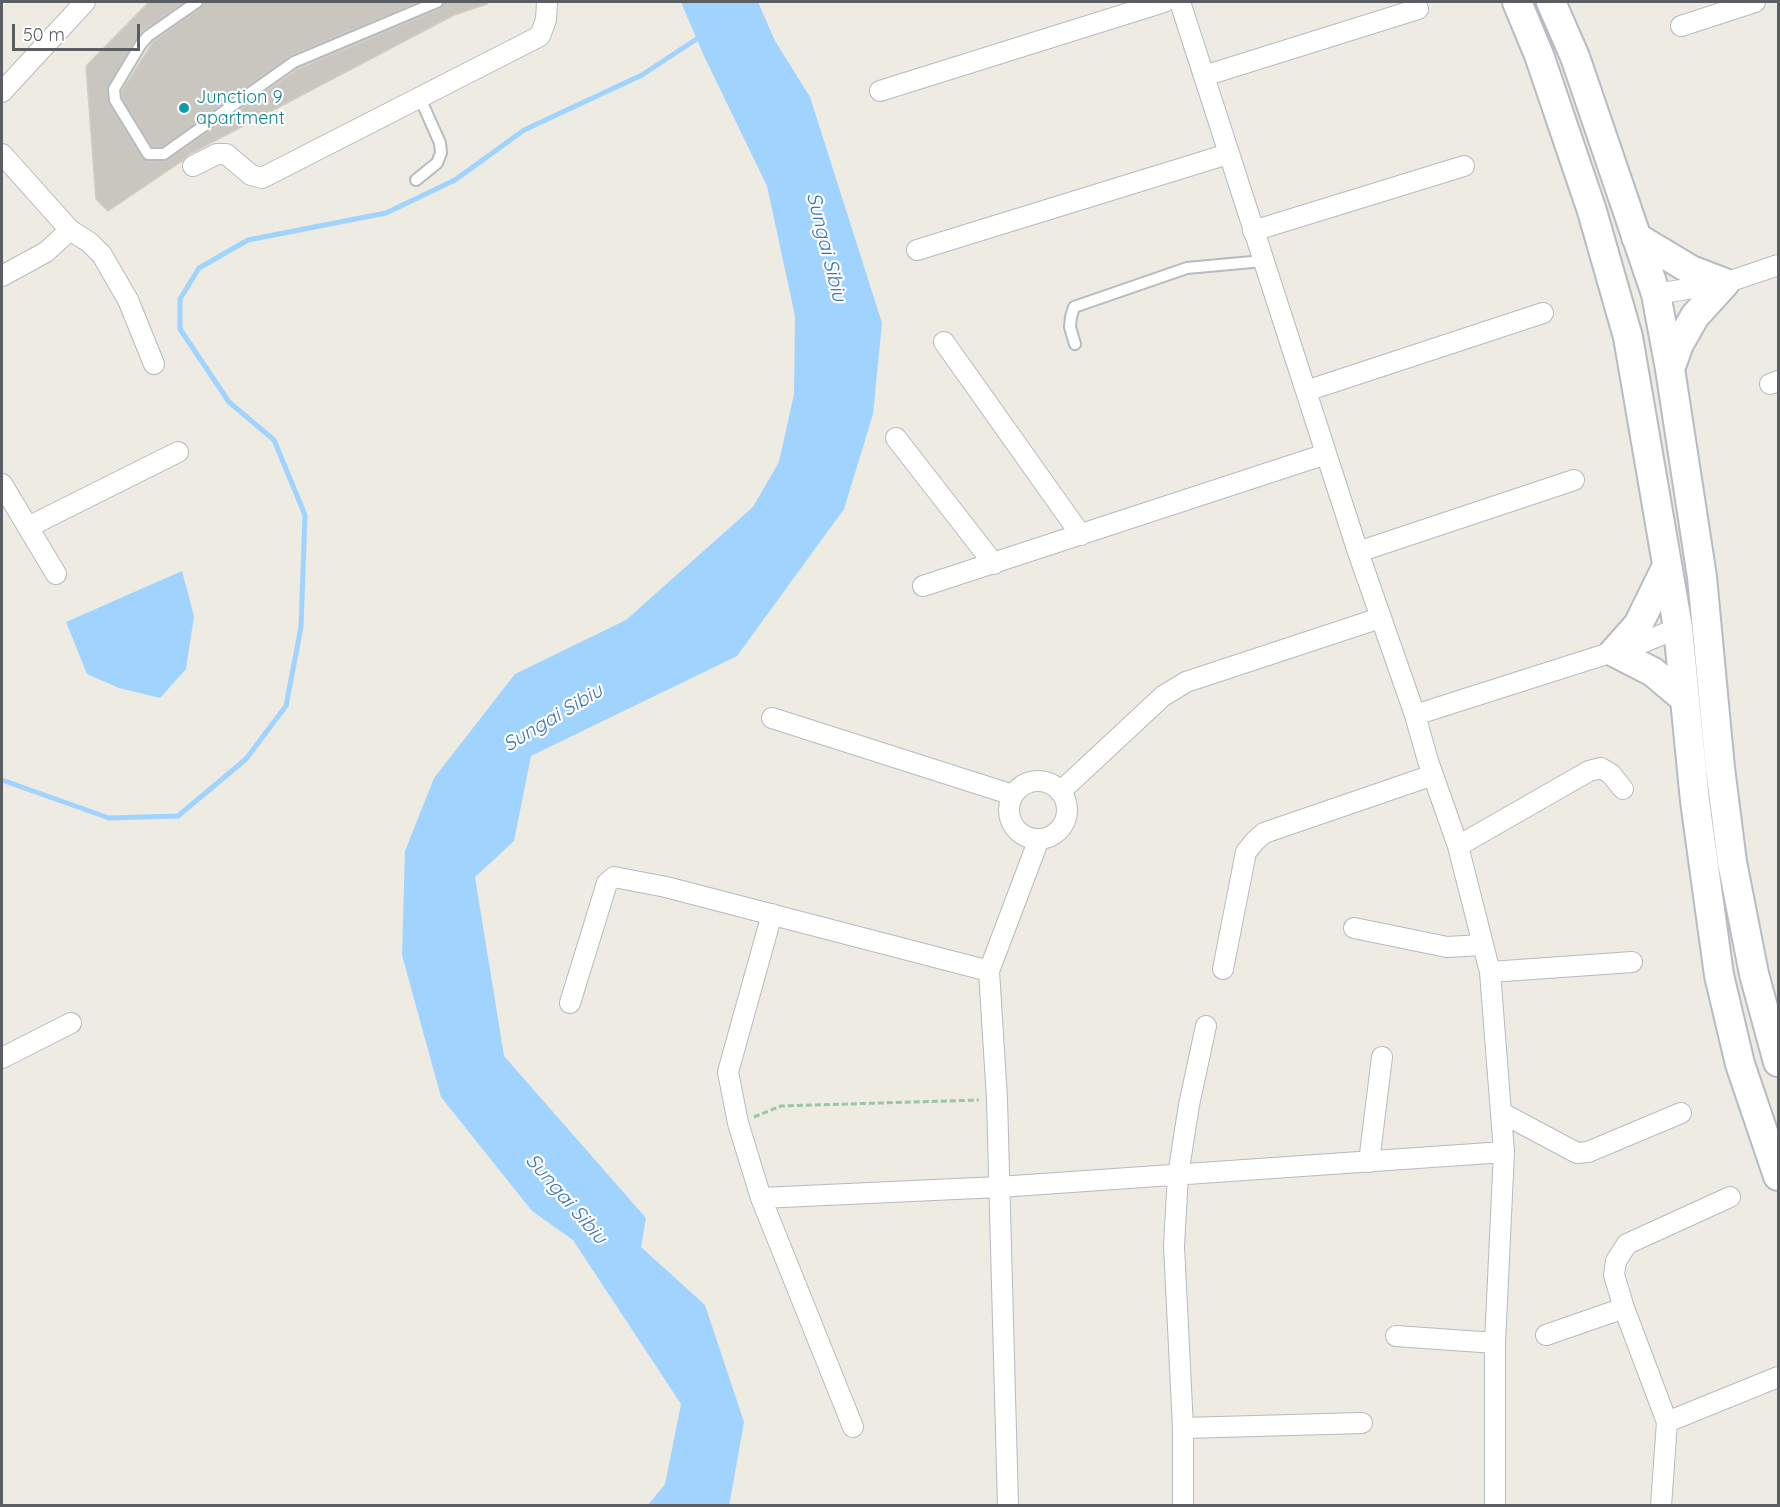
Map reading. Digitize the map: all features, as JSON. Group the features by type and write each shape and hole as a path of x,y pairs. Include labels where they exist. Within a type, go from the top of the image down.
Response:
{"street":[{"path":"2,92 85,2"},
{"path":"193,166 217,154 226,154 250,175 262,178 540,36 546,20 547,2"},
{"path":"880,91 1164,2"},
{"path":"1180,2 1358,552 1458,846 1490,972 1504,1152 1495,1344 1495,1506"},
{"path":"1517,2 1539,55 1592,211 1628,337 1678,628 1695,801 1719,975 1740,1064 1779,1176"},
{"path":"1551,2 1575,57 1656,294 1702,576 1720,768 1732,862 1754,974 1779,1062"},
{"path":"1680,26 1755,2"},
{"path":"1204,76 1418,9"},
{"path":"2,154 70,230 89,242 102,255 128,300 154,364"},
{"path":"916,250 1228,154"},
{"path":"1253,231 1464,166"},
{"path":"1592,211 1603,216 1610,225 1635,278 1656,294 1725,283 1779,265"},
{"path":"2,276 46,252 70,230"},
{"path":"1636,237 1691,270 1725,283"},
{"path":"1670,369 1679,344 1695,316 1725,283"},
{"path":"1306,391 1543,313"},
{"path":"944,342 1081,535"},
{"path":"896,438 994,564"},
{"path":"27,527 178,452"},
{"path":"923,586 1326,454"},
{"path":"1358,552 1574,480"},
{"path":"2,484 56,574"},
{"path":"1614,652 1638,625 1667,566"},
{"path":"1414,715 1614,652 1678,628 1693,607 1702,576"},
{"path":"1060,792 1163,696 1186,682 1380,618"},
{"path":"1614,652 1653,672 1685,699"},
{"path":"772,718 1013,795"},
{"path":"1458,846 1589,771 1601,768 1611,774 1623,789"},
{"path":"1223,969 1246,852 1255,841 1264,833 1432,775"},
{"path":"1035,781 1052,785 1060,792 1067,809 1064,822 1056,832 1039,839 1024,835 1013,825 1009,810 1013,795 1025,784 1035,781"},
{"path":"1008,1506 997,1099 989,971 1039,839"},
{"path":"570,1003 607,883 614,877 636,880 772,914 989,971"},
{"path":"772,914 728,1072 738,1123 761,1198 853,1427"},
{"path":"1354,928 1447,947 1482,945"},
{"path":"1490,972 1632,962"},
{"path":"2,1058 71,1023"},
{"path":"1183,1506 1183,1428 1174,1246 1178,1175 1189,1105 1206,1026"},
{"path":"1369,1162 1382,1057"},
{"path":"1502,1113 1577,1153 1588,1152 1681,1113"},
{"path":"761,1198 999,1187 1504,1152"},
{"path":"1661,1506 1667,1422 1624,1308 1614,1275 1616,1261 1627,1244 1730,1197"},
{"path":"1546,1335 1624,1308"},
{"path":"1396,1336 1495,1344"},
{"path":"1667,1422 1779,1377"},
{"path":"1183,1428 1362,1423"}],"lane":[{"path":"197,2 148,36 114,89 115,100 148,154 164,154 294,62 437,2"},
{"path":"416,180 437,163 441,153 440,143 420,98"},
{"path":"1075,345 1070,327 1074,307 1187,268 1263,261"}],"path":[{"path":"738,1123 781,1106 997,1099"}],"water":[{"name":"Sungai Sibiu","path":"681,2 758,2 775,41 810,97 882,323 873,414 844,509 737,656 531,756 514,841 475,877 504,1056 646,1218 641,1247 705,1305 744,1422 729,1506 648,1505 665,1484 681,1404 573,1240 532,1211 441,1097 402,955 405,851 434,778 515,674 626,620 753,507 779,462 794,394 795,316 767,186 704,56"},
{"path":"182,571 194,616 186,669 160,698 119,688 87,674 66,622"}],"building":[{"path":"149,2 185,2 142,31 107,90 109,104 142,158 148,162 168,160 298,69 440,9 444,2 487,2 487,4 454,15 188,155 108,211 96,199 86,66"},
{"path":"204,2 419,2 291,55 162,147 152,147 122,98 122,91 153,42 201,8"}],"waterway":[{"path":"2,780 109,818 178,816 246,759 286,706 301,627 305,515 274,440 229,402 180,329 180,299 199,268 248,240 386,213 455,180 524,130 642,75 701,36"}],"place":[{"name":"Junction 9 apartment","path":"184,108"}]}
